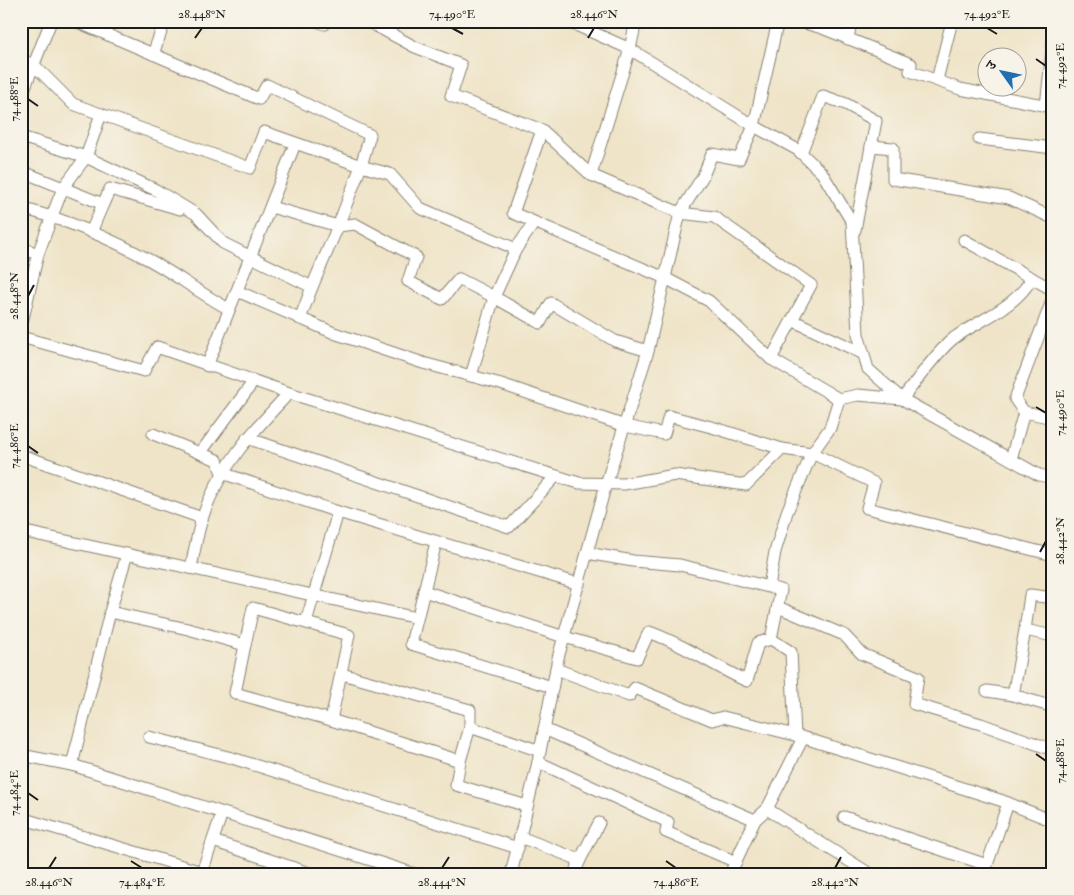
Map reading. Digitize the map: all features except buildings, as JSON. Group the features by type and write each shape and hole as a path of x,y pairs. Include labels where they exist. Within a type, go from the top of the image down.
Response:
{"street":[{"path":"21,97 51,21"},
{"path":"75,21 259,99 267,85 370,135 361,166 300,319"},
{"path":"153,54 165,21"},
{"path":"317,21 325,24 326,21"},
{"path":"367,21 381,25 415,47 461,65 451,96 542,130 592,174 680,213 714,217 811,286 770,359"},
{"path":"567,21 630,48 754,126 801,153 822,173 852,222 858,334 868,369 902,399 1039,475 1053,478"},
{"path":"592,174 630,48 636,21"},
{"path":"511,874 539,756 564,637 606,484 648,351 680,213 703,176 712,154 740,159 754,126 778,21"},
{"path":"798,21 822,28 911,64 910,71 960,89 1049,107 1053,41"},
{"path":"848,39 852,21"},
{"path":"937,80 952,21"},
{"path":"21,60 34,65 73,104 250,168 264,132 295,144 390,174 420,208 516,249"},
{"path":"801,153 823,96 846,104 876,121 852,244"},
{"path":"21,327 38,254 62,188 86,158 101,114"},
{"path":"542,130 513,213 665,278 709,301 770,359 839,399 858,395 902,399"},
{"path":"21,137 86,158 156,190 196,214 223,243 251,255 312,287"},
{"path":"979,139 1053,148"},
{"path":"207,366 295,144"},
{"path":"871,146 893,148 893,179 1009,198 1053,218"},
{"path":"21,171 103,204"},
{"path":"92,232 116,172"},
{"path":"110,189 196,214"},
{"path":"271,207 338,226 355,224 416,256 408,281 442,299 459,279 540,323 552,303 615,341 648,351"},
{"path":"21,208 52,216 92,232 154,262 229,309"},
{"path":"471,376 494,297 516,249 534,223"},
{"path":"964,240 1053,290"},
{"path":"21,250 38,254"},
{"path":"902,399 953,339 1002,311 1025,291 1032,278"},
{"path":"237,291 334,333 414,360 501,384 625,426 664,434 669,416 715,428 782,450 812,453 874,483 867,508 1053,555"},
{"path":"1053,298 1015,399 1024,412 1053,418"},
{"path":"792,320 864,354"},
{"path":"21,337 144,372 157,347 207,366 579,483 624,484 675,475 746,485 782,450"},
{"path":"202,452 254,381"},
{"path":"191,568 202,518 222,473 247,438 289,392"},
{"path":"769,586 775,552 787,512 812,453 830,428 839,399"},
{"path":"1011,459 1024,412"},
{"path":"153,434 202,452 217,460 222,473"},
{"path":"247,438 509,527 556,476"},
{"path":"21,455 202,518"},
{"path":"222,473 338,512 579,584"},
{"path":"306,622 338,512"},
{"path":"21,531 416,618"},
{"path":"436,542 416,618 412,644 552,687"},
{"path":"587,553 633,562 680,565 782,590 770,639"},
{"path":"72,765 110,612 127,554"},
{"path":"424,591 564,637 637,658 649,632 675,641 728,673 747,681 758,643 770,639"},
{"path":"1014,695 1030,595 1053,598"},
{"path":"778,607 844,635 862,654 918,677 914,704 981,724 1053,750"},
{"path":"331,720 349,635 253,608 235,693 331,720 460,761"},
{"path":"110,612 188,629 245,645"},
{"path":"1025,630 1053,636"},
{"path":"730,874 755,820 767,809 799,736 791,652 770,639"},
{"path":"556,669 629,696 635,688 712,720 723,717 799,736 1008,804 1053,821"},
{"path":"342,674 470,710 470,727 460,761 456,784 527,806"},
{"path":"987,691 1014,695 1053,707"},
{"path":"470,727 539,756 668,822 666,832 736,862"},
{"path":"544,729 755,820"},
{"path":"149,737 580,860"},
{"path":"21,755 72,765 415,874"},
{"path":"844,817 987,865 1008,804"},
{"path":"767,809 870,874"},
{"path":"21,818 202,873 222,813"},
{"path":"574,874 599,823"},
{"path":"213,841 312,874"}]}
